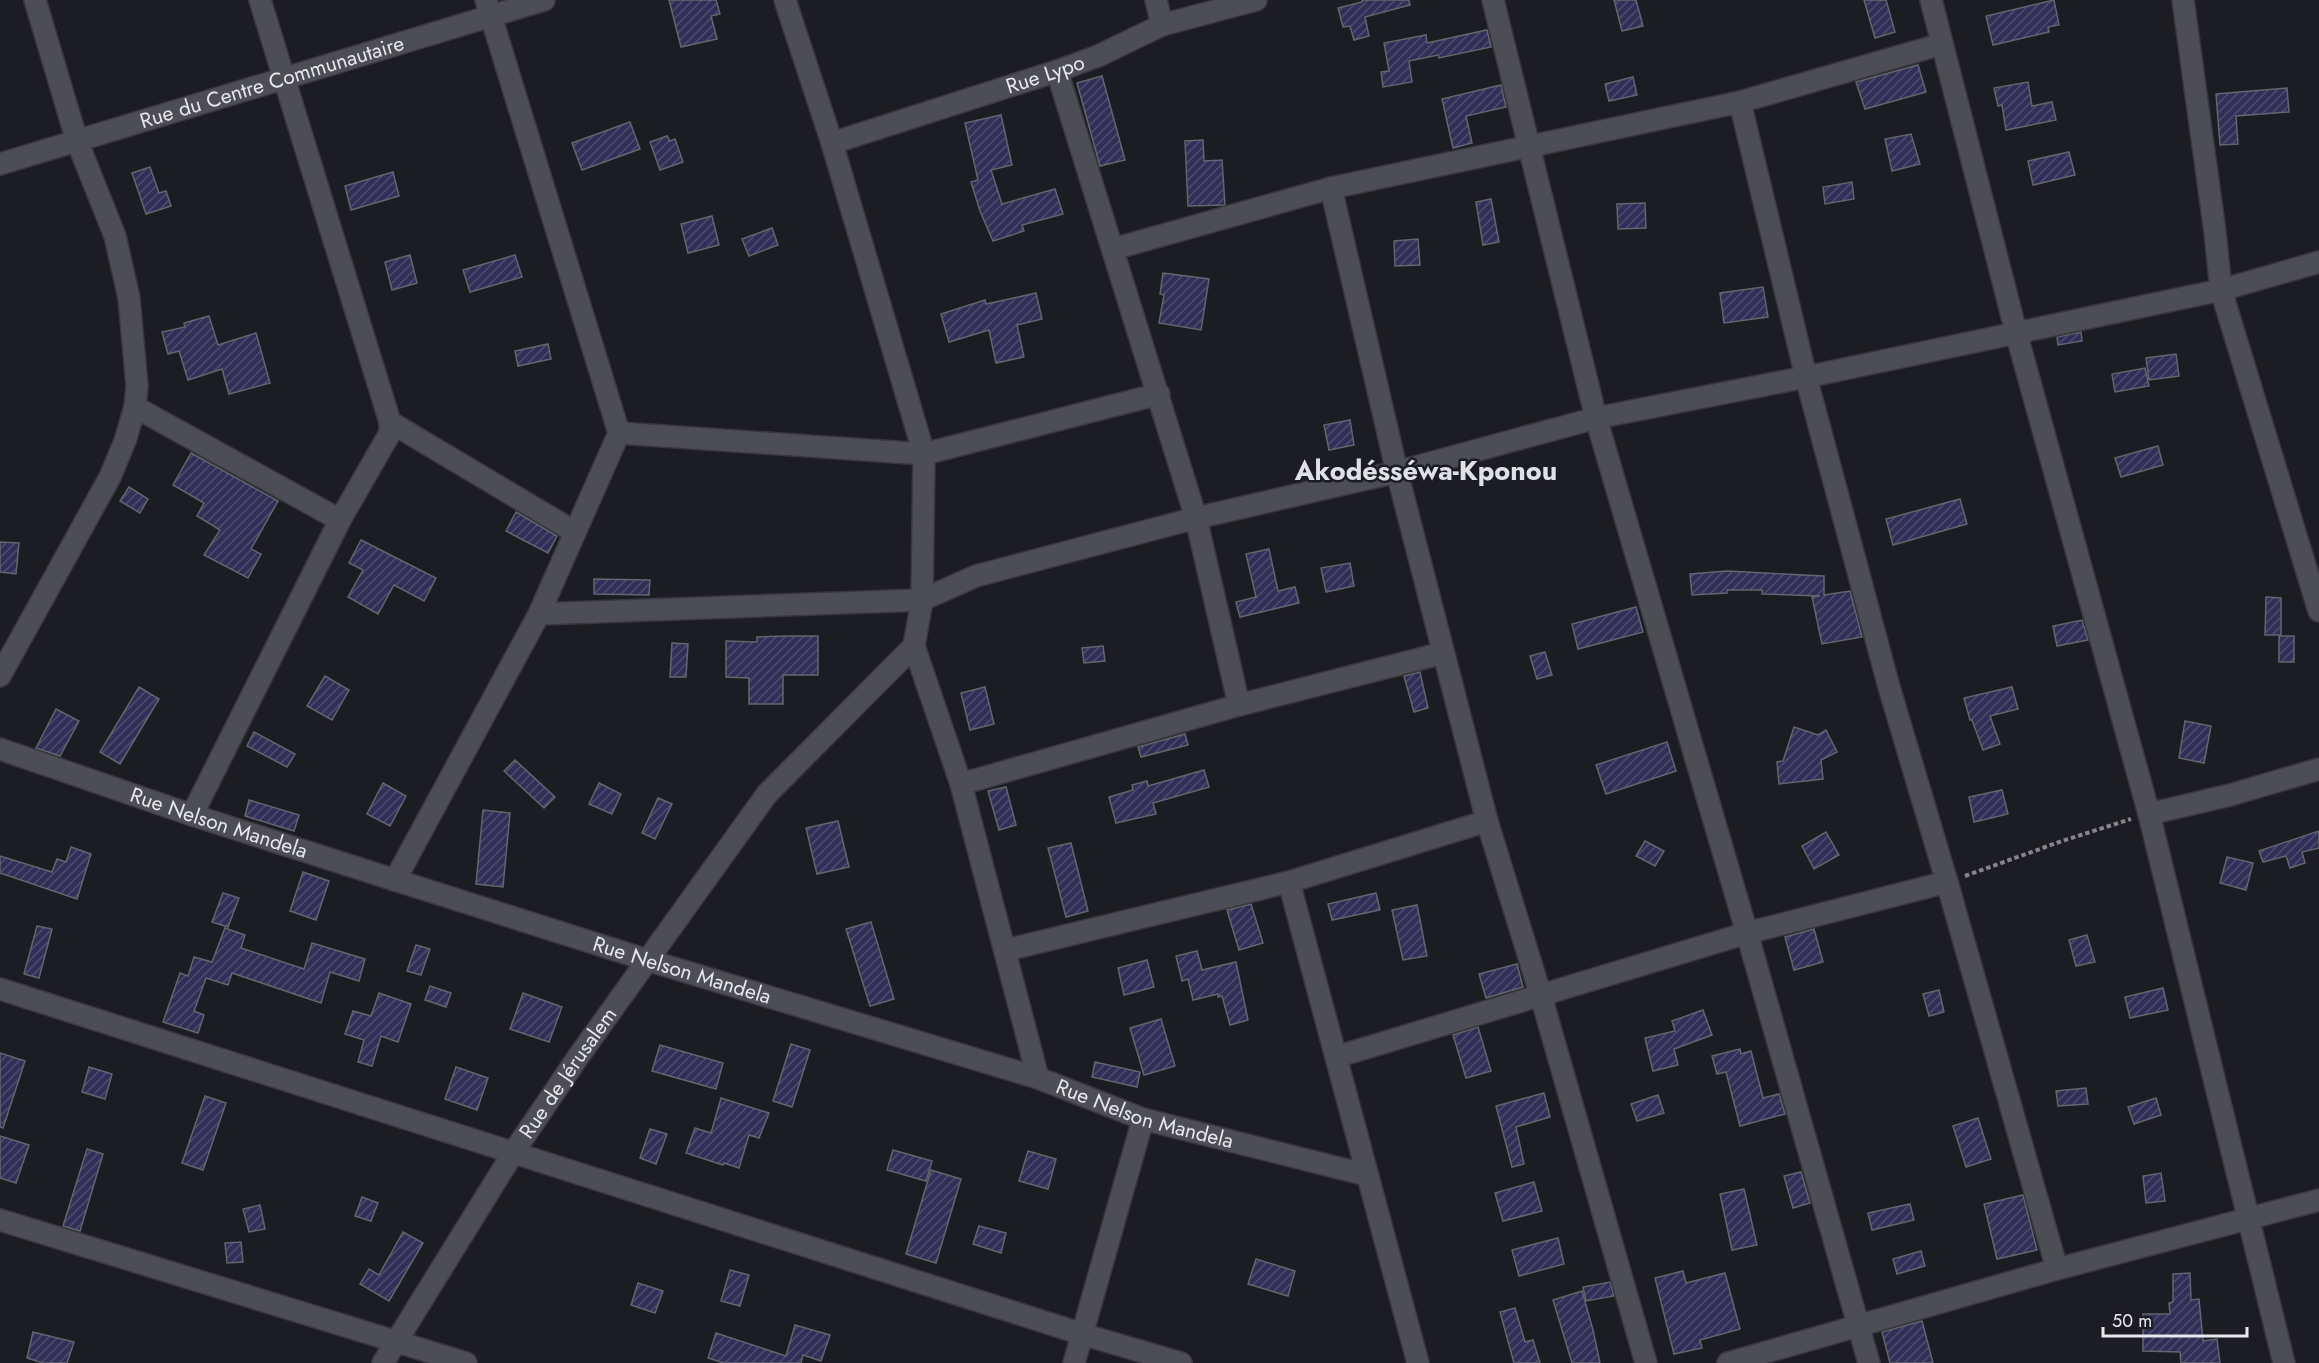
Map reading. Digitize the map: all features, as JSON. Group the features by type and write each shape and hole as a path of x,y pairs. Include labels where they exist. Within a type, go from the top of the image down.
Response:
{"street":[{"path":"0,676 110,477 125,441 135,406 137,386 126,288 115,236 77,141 35,0"},
{"path":"192,815 340,520 390,433 390,422 260,0"},
{"name":"Rue du Centre Communautaire","path":"0,164 285,79 489,8 544,0"},
{"path":"784,0 832,143 924,454 922,600 914,646 961,784 1038,1077"},
{"path":"1156,0 1162,25"},
{"name":"Rue Lypo","path":"832,143 1057,71 1098,56 1162,25 1256,0"},
{"path":"1494,0 1596,418 1747,933 1869,1363"},
{"path":"1931,0 2016,332 2149,813 2284,1363"},
{"path":"2183,0 2221,290 2319,611"},
{"path":"394,880 539,614 619,433 489,8"},
{"path":"1113,249 1331,188 1530,148 1740,102 1942,44"},
{"path":"1057,71 1196,518 1239,705"},
{"path":"1740,102 1806,377 1889,687 2057,1269"},
{"path":"1331,188 1397,472 1487,821 1541,996 1646,1363"},
{"path":"539,614 922,600 976,576 1196,518 1397,472 1596,418 1806,377 2221,290 2319,262"},
{"path":"619,433 924,454 1158,394"},
{"path":"135,406 340,520"},
{"path":"390,422 575,532"},
{"name":"Rue de Jérusalem","path":"383,1363 513,1154 647,960 767,794 914,646"},
{"path":"961,784 1239,705 1443,653"},
{"name":"Rue Nelson Mandela","path":"0,749 192,815 647,960 1038,1077 1143,1119 1367,1175"},
{"path":"2149,813 2230,795 2319,769"},
{"path":"1006,950 1289,882 1487,821"},
{"path":"1289,882 1418,1363"},
{"path":"1336,1057 1747,933 1947,882"},
{"path":"0,989 513,1154 1082,1334 1181,1363"},
{"path":"1074,1363 1143,1119"},
{"path":"1728,1363 2057,1269 2319,1200"},
{"path":"0,1220 466,1363"}],"path":[{"path":"1947,882 2149,813"}],"building":[{"path":"669,0 716,0 720,14 711,16 717,39 681,47"},
{"path":"1362,0 1409,0 1410,5 1365,17 1369,36 1354,40 1350,26 1343,27 1338,8 1362,2"},
{"path":"1614,0 1636,0 1643,26 1622,31"},
{"path":"1864,0 1886,0 1895,32 1875,38"},
{"path":"2054,0 2059,25 2048,27 2049,32 1993,45 1986,16"},
{"path":"1487,30 1491,47 1439,58 1438,55 1409,61 1412,82 1383,87 1381,72 1389,71 1384,43 1426,35 1427,43"},
{"path":"1918,65 1926,92 1865,109 1856,82"},
{"path":"1102,76 1125,160 1100,166 1077,83"},
{"path":"1633,77 1637,95 1609,101 1605,84"},
{"path":"2028,82 2032,106 2052,102 2056,120 2006,130 2002,105 1998,106 1994,88"},
{"path":"1501,85 1506,107 1466,116 1472,143 1453,148 1442,99"},
{"path":"2287,88 2289,112 2236,116 2238,144 2220,145 2216,94"},
{"path":"1001,115 1012,165 991,170 1002,204 1055,189 1063,214 1022,225 1024,231 993,241 971,182 978,180 965,123"},
{"path":"630,122 640,149 582,170 572,143"},
{"path":"1911,134 1920,164 1892,171 1885,139"},
{"path":"667,136 670,141 675,139 683,162 660,170 650,142"},
{"path":"1203,140 1204,161 1222,160 1225,205 1188,206 1185,141"},
{"path":"2069,152 2075,175 2033,185 2028,161"},
{"path":"150,167 159,193 166,191 171,206 146,214 132,173"},
{"path":"393,172 399,196 351,210 345,186"},
{"path":"1852,182 1854,199 1825,204 1823,187"},
{"path":"1491,199 1499,242 1483,245 1476,202"},
{"path":"1645,203 1646,228 1618,229 1617,204"},
{"path":"712,216 719,245 688,253 681,224"},
{"path":"772,228 778,245 749,256 742,239"},
{"path":"1418,239 1420,265 1395,266 1394,241"},
{"path":"410,255 417,283 392,290 385,262"},
{"path":"515,255 522,277 470,292 463,270"},
{"path":"1163,273 1209,279 1201,330 1159,323 1164,295 1160,294"},
{"path":"1763,287 1768,317 1724,323 1720,293"},
{"path":"1036,293 1042,319 1017,325 1024,357 996,363 989,330 949,342 941,314 985,300 986,304"},
{"path":"209,316 218,345 256,333 270,383 229,394 222,369 188,380 179,351 168,354 162,332 185,327 184,323"},
{"path":"2081,332 2082,341 2058,345 2057,337"},
{"path":"548,344 551,359 518,366 515,351"},
{"path":"2176,354 2179,376 2149,380 2146,358"},
{"path":"2145,368 2149,386 2115,392 2112,374"},
{"path":"1350,420 1354,445 1329,450 1324,425"},
{"path":"2158,446 2163,465 2121,477 2115,458"},
{"path":"191,453 278,501 251,549 261,554 248,578 204,555 220,530 197,516 204,503 173,485"},
{"path":"129,487 148,499 140,513 120,501"},
{"path":"1960,499 1967,524 1893,545 1886,519"},
{"path":"516,512 557,536 548,553 506,531"},
{"path":"361,540 436,578 424,601 394,585 378,614 348,597 363,570 349,563"},
{"path":"0,542 19,543 16,574 0,572"},
{"path":"1269,549 1278,591 1295,587 1299,603 1240,617 1236,602 1256,597 1246,554"},
{"path":"1350,563 1354,586 1326,592 1321,568"},
{"path":"1727,571 1824,576 1824,595 1850,591 1862,637 1822,644 1812,597 1820,596 1762,594 1762,590 1727,590 1727,593 1692,595 1690,574"},
{"path":"594,579 650,580 649,595 594,594"},
{"path":"2266,597 2281,598 2281,635 2265,635"},
{"path":"1636,607 1643,632 1578,649 1572,624"},
{"path":"2082,620 2088,640 2057,646 2053,626"},
{"path":"818,636 818,675 783,675 783,704 749,704 749,678 726,677 726,641 757,642 757,637"},
{"path":"2279,636 2294,636 2294,662 2279,662"},
{"path":"672,643 688,644 686,677 670,677"},
{"path":"1103,646 1105,661 1084,663 1082,648"},
{"path":"1545,652 1552,675 1537,679 1530,656"},
{"path":"1420,672 1428,708 1414,712 1404,676"},
{"path":"325,676 349,690 332,720 307,706"},
{"path":"139,687 159,699 120,764 100,752"},
{"path":"985,687 994,724 970,730 961,693"},
{"path":"2012,687 2018,709 1990,716 2000,744 1983,750 1972,720 1970,720 1964,698"},
{"path":"56,709 79,721 60,756 36,748"},
{"path":"2185,721 2211,726 2204,763 2179,758"},
{"path":"1794,727 1818,735 1826,730 1837,752 1821,760 1823,779 1779,784 1777,762 1783,761"},
{"path":"254,732 295,754 287,767 247,746"},
{"path":"1185,734 1188,745 1141,757 1138,747"},
{"path":"1667,742 1676,771 1606,794 1596,765"},
{"path":"515,760 555,797 544,808 504,771"},
{"path":"1204,770 1209,787 1153,803 1156,814 1116,823 1109,797 1133,790 1132,785 1147,781 1148,786"},
{"path":"383,783 406,796 390,826 367,814"},
{"path":"599,783 621,794 612,814 589,804"},
{"path":"1006,787 1016,825 999,830 988,791"},
{"path":"2002,790 2008,814 1974,822 1969,797"},
{"path":"658,798 672,804 655,839 642,833"},
{"path":"249,800 299,815 294,831 245,816"},
{"path":"483,810 510,813 503,887 476,884"},
{"path":"838,821 849,867 817,874 806,828"},
{"path":"2319,831 2319,848 2302,852 2305,863 2290,868 2286,856 2263,862 2259,851"},
{"path":"1826,832 1839,855 1814,869 1802,846"},
{"path":"1645,841 1664,851 1655,866 1636,856"},
{"path":"1071,843 1088,911 1066,917 1048,848"},
{"path":"71,847 91,854 77,899 0,873 0,856 52,872 57,859 66,862"},
{"path":"2227,857 2253,863 2246,890 2220,883"},
{"path":"303,872 329,881 316,920 290,911"},
{"path":"223,893 239,898 228,927 212,922"},
{"path":"1376,893 1380,910 1332,920 1328,904"},
{"path":"1251,904 1263,943 1239,950 1227,910"},
{"path":"1417,905 1427,956 1403,960 1392,910"},
{"path":"871,922 894,999 870,1006 846,929"},
{"path":"37,926 52,929 39,978 24,974"},
{"path":"225,928 245,935 241,948 304,969 312,943 365,959 359,981 330,972 321,1003 232,973 228,985 206,978 194,1011 204,1015 198,1033 163,1022 180,973 188,976 194,957 212,962"},
{"path":"1814,929 1823,962 1794,970 1785,937"},
{"path":"2087,935 2095,962 2076,966 2069,940"},
{"path":"416,945 430,949 421,975 407,971"},
{"path":"1197,951 1202,970 1236,962 1248,1020 1230,1025 1222,996 1218,997 1218,994 1193,1000 1188,979 1182,981 1176,956"},
{"path":"1147,960 1154,987 1124,995 1118,968"},
{"path":"1517,964 1523,987 1486,998 1479,974"},
{"path":"430,986 451,993 446,1007 425,1000"},
{"path":"2163,988 2168,1010 2130,1018 2125,997"},
{"path":"1939,990 1944,1012 1929,1016 1923,994"},
{"path":"379,993 411,1004 398,1042 381,1036 372,1066 358,1062 364,1040 345,1034 353,1011 371,1016"},
{"path":"523,993 562,1007 549,1042 510,1029"},
{"path":"1703,1010 1712,1035 1674,1049 1678,1065 1653,1071 1645,1038 1675,1031 1672,1021"},
{"path":"1161,1019 1175,1066 1144,1075 1130,1028"},
{"path":"1478,1027 1491,1071 1466,1078 1453,1035"},
{"path":"791,1044 810,1050 792,1107 773,1101"},
{"path":"660,1045 723,1063 716,1089 652,1071"},
{"path":"1740,1049 1741,1054 1751,1051 1763,1098 1779,1094 1785,1114 1740,1126 1726,1072 1717,1074 1712,1056"},
{"path":"0,1053 25,1061 3,1128 0,1127"},
{"path":"1095,1062 1140,1072 1137,1087 1092,1077"},
{"path":"89,1067 112,1074 105,1099 82,1092"},
{"path":"456,1067 488,1078 477,1110 445,1099"},
{"path":"2086,1088 2088,1104 2058,1106 2056,1091"},
{"path":"1544,1093 1550,1117 1516,1127 1524,1164 1512,1167 1496,1106"},
{"path":"1658,1095 1664,1113 1637,1121 1631,1104"},
{"path":"205,1096 226,1103 203,1170 182,1163"},
{"path":"721,1098 769,1113 759,1138 749,1135 739,1168 686,1153 695,1128 711,1133"},
{"path":"2156,1098 2161,1115 2134,1124 2128,1107"},
{"path":"1978,1118 1991,1159 1966,1167 1953,1126"},
{"path":"650,1129 667,1134 656,1164 640,1158"},
{"path":"0,1136 29,1145 16,1183 0,1178"},
{"path":"87,1149 103,1154 80,1231 63,1226"},
{"path":"893,1150 932,1161 926,1181 887,1170"},
{"path":"1028,1151 1056,1159 1048,1189 1019,1181"},
{"path":"931,1170 961,1179 936,1263 906,1254"},
{"path":"1801,1172 1810,1203 1793,1208 1784,1176"},
{"path":"2161,1173 2165,1201 2146,1203 2143,1176"},
{"path":"1534,1182 1542,1211 1503,1221 1495,1193"},
{"path":"1744,1189 1757,1245 1732,1250 1720,1194"},
{"path":"2023,1195 2037,1250 1997,1259 1984,1204"},
{"path":"362,1197 378,1203 371,1221 355,1216"},
{"path":"1910,1204 1914,1220 1872,1230 1868,1213"},
{"path":"260,1205 265,1229 249,1232 243,1209"},
{"path":"979,1226 1006,1233 1001,1253 973,1244"},
{"path":"403,1232 423,1243 389,1301 360,1284 369,1269 379,1275"},
{"path":"1558,1238 1564,1264 1519,1276 1512,1250"},
{"path":"241,1242 243,1262 227,1263 225,1243"},
{"path":"1921,1251 1925,1266 1897,1274 1893,1259"},
{"path":"1256,1259 1295,1271 1288,1296 1248,1284"},
{"path":"730,1270 749,1275 740,1306 721,1301"},
{"path":"1683,1271 1686,1283 1725,1273 1740,1329 1700,1340 1702,1348 1674,1354 1655,1278"},
{"path":"2190,1273 2191,1300 2199,1299 2203,1341 2217,1339 2220,1363 2181,1363 2180,1352 2143,1351 2143,1314 2170,1314 2169,1303 2173,1302 2173,1274"},
{"path":"1610,1282 1614,1296 1586,1301 1583,1287"},
{"path":"638,1283 663,1291 655,1313 631,1305"},
{"path":"1582,1291 1600,1363 1572,1363 1553,1300"},
{"path":"1515,1308 1525,1342 1533,1340 1540,1363 1514,1363 1500,1312"},
{"path":"1922,1321 1933,1363 1890,1363 1882,1332"},
{"path":"795,1325 830,1335 821,1361 803,1355 801,1363 724,1363 708,1358 716,1333 786,1356"},
{"path":"33,1332 74,1342 67,1363 43,1363 27,1358"}],"district":[{"name":"Akodésséwa-Kponou","path":"1426,471"}]}
